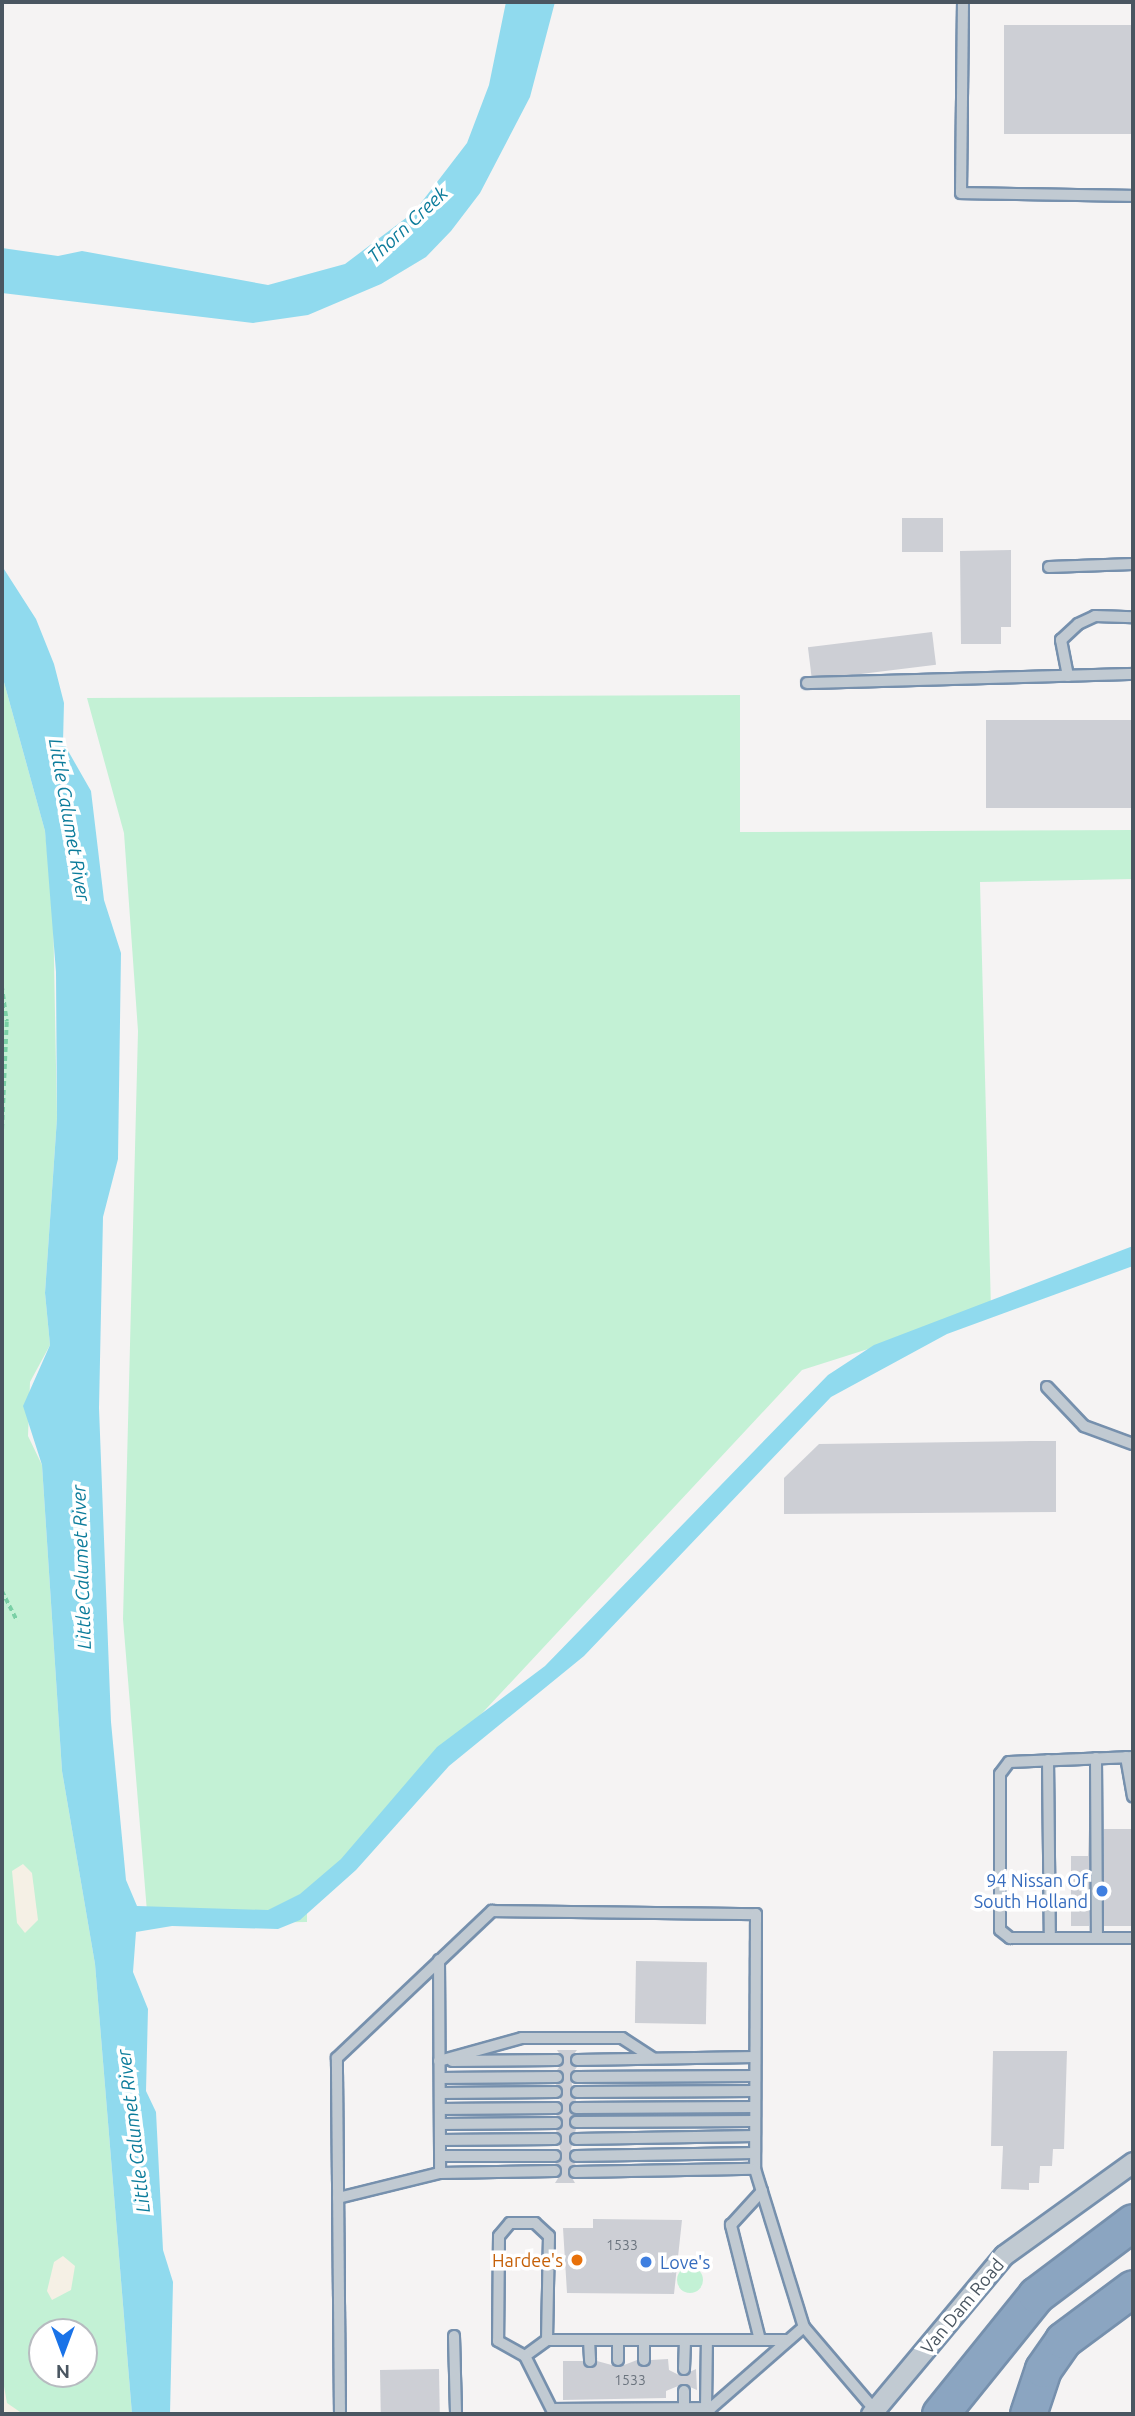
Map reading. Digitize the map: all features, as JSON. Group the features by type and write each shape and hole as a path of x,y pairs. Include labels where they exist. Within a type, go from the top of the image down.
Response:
{"highway":[{"path":"940,2414 1036,2295 1133,2222"},
{"path":"1028,2414 1042,2369 1063,2340 1133,2288"}],"street":[{"name":"Van Dam Road","path":"873,2412 1004,2255 1133,2162"}],"lane":[{"path":"962,2 961,193 1133,196"},
{"path":"1049,567 1133,564"},
{"path":"1068,676 1061,640 1078,624 1096,616 1133,617"},
{"path":"807,683 1133,674"},
{"path":"1047,1387 1084,1426 1133,1444"},
{"path":"1133,1796 1129,1757 1009,1762 1000,1774 1000,1930 1010,1938 1133,1938"},
{"path":"1096,1758 1097,1938"},
{"path":"1048,1760 1050,1938"},
{"path":"340,2414 337,2058 492,1911 756,1914 755,2169 804,2327 873,2412"},
{"path":"439,1960 440,2173"},
{"path":"439,2061 522,2038 621,2038 653,2058"},
{"path":"577,2060 755,2057"},
{"path":"439,2061 557,2060"},
{"path":"577,2077 755,2076"},
{"path":"440,2078 556,2077"},
{"path":"577,2092 755,2091"},
{"path":"440,2094 556,2092"},
{"path":"576,2108 755,2107"},
{"path":"440,2109 556,2108"},
{"path":"576,2122 755,2121"},
{"path":"440,2124 556,2123"},
{"path":"576,2139 755,2136"},
{"path":"440,2140 555,2140"},
{"path":"576,2155 754,2153"},
{"path":"440,2156 555,2155"},
{"path":"575,2172 755,2169"},
{"path":"338,2199 440,2173 555,2171"},
{"path":"760,2340 730,2225 762,2191"},
{"path":"547,2340 549,2236 536,2223 510,2223 499,2236 498,2341 525,2356 554,2412 590,2404 706,2408 804,2327"},
{"path":"454,2336 456,2414"},
{"path":"525,2356 547,2340 787,2340"},
{"path":"590,2340 590,2361"},
{"path":"618,2340 618,2360"},
{"path":"644,2340 644,2360"},
{"path":"684,2369 685,2340"},
{"path":"706,2408 707,2340"},
{"path":"684,2390 684,2408"}],"path":[{"path":"2,986 7,1022 2,1138"},
{"path":"2,1591 17,1621"}],"green space":[{"path":"2,675 45,831 53,909 57,1118 45,1293 50,1345 30,1382 28,1436 42,1465 62,1771 95,1964 132,2414 2,2414"},
{"path":"740,695 740,832 1133,830 1133,879 980,882 991,1310 802,1370 307,1901 307,1922 148,1924 123,1619 138,1031 124,833 87,698"},
{"path":"690,2267 699,2271 703,2280 699,2289 690,2293 681,2289 677,2280 681,2271"}],"sand":[{"path":"23,1864 32,1873 38,1920 25,1933 17,1923 12,1871"},
{"path":"63,2256 75,2266 71,2290 52,2300 47,2291 54,2262"},
{"path":"2,2375 7,2403 23,2414 2,2414"}],"water":[{"name":"Thorn Creek","path":"506,2 555,2 530,97 480,193 451,231 426,257 381,284 308,315 253,323 2,293 2,248 58,256 82,251 268,285 345,264 414,212 467,143 489,85"},
{"name":"Little Calumet River","path":"2,566 36,619 54,664 64,703 63,742 91,791 104,900 121,953 118,1159 103,1217 99,1408 111,1722 126,1880 137,1906 268,1910 300,1894 341,1859 437,1747 545,1666 828,1375 874,1345 1133,1246 1133,1266 947,1334 831,1397 584,1656 449,1766 356,1870 300,1920 278,1929 172,1926 136,1932 133,1972 148,2009 146,2091 156,2112 163,2250 173,2282 170,2414 132,2414 95,1964 62,1771 42,1465 23,1406 50,1345 45,1293 57,1118 56,972 45,831 2,675"}],"building":[{"path":"1004,25 1133,25 1133,134 1004,134"},
{"path":"902,518 943,518 943,552 902,552"},
{"path":"1011,550 1011,627 1001,627 1001,644 961,644 960,551"},
{"path":"932,632 936,665 812,680 808,647"},
{"path":"986,720 1133,720 1133,808 986,808"},
{"path":"1056,1441 1056,1512 784,1514 784,1478 819,1444"},
{"path":"1089,1829 1089,1926 1071,1926 1071,1856 1088,1856"},
{"path":"1104,1829 1133,1829 1133,1926 1104,1926"},
{"path":"636,1961 707,1962 706,2024 635,2023"},
{"path":"557,2050 577,2050 570,2059 577,2067 570,2076 576,2101 569,2107 574,2115 569,2125 576,2129 569,2157 576,2165 568,2171 575,2183 555,2183 562,2172 555,2164 562,2157 556,2130 563,2124 556,2116 563,2109 556,2084 564,2078 557,2070 564,2061"},
{"path":"993,2051 1067,2051 1064,2149 1053,2149 1052,2166 1040,2166 1039,2183 1029,2183 1029,2190 1001,2189 1003,2146 991,2146"},
{"path":"593,2219 682,2220 674,2294 567,2293 563,2228 593,2228"},
{"path":"668,2359 669,2370 681,2376 696,2369 697,2390 683,2384 666,2391 666,2398 563,2400 563,2361 583,2361 590,2368 597,2361 619,2367 637,2360 645,2367 651,2360"},
{"path":"439,2369 440,2414 381,2414 380,2370"}],"place":[{"name":"94 Nissan Of South Holland","path":"1102,1891"},
{"name":"Hardee's","path":"577,2260"},
{"name":"Love's","path":"646,2262"}]}
